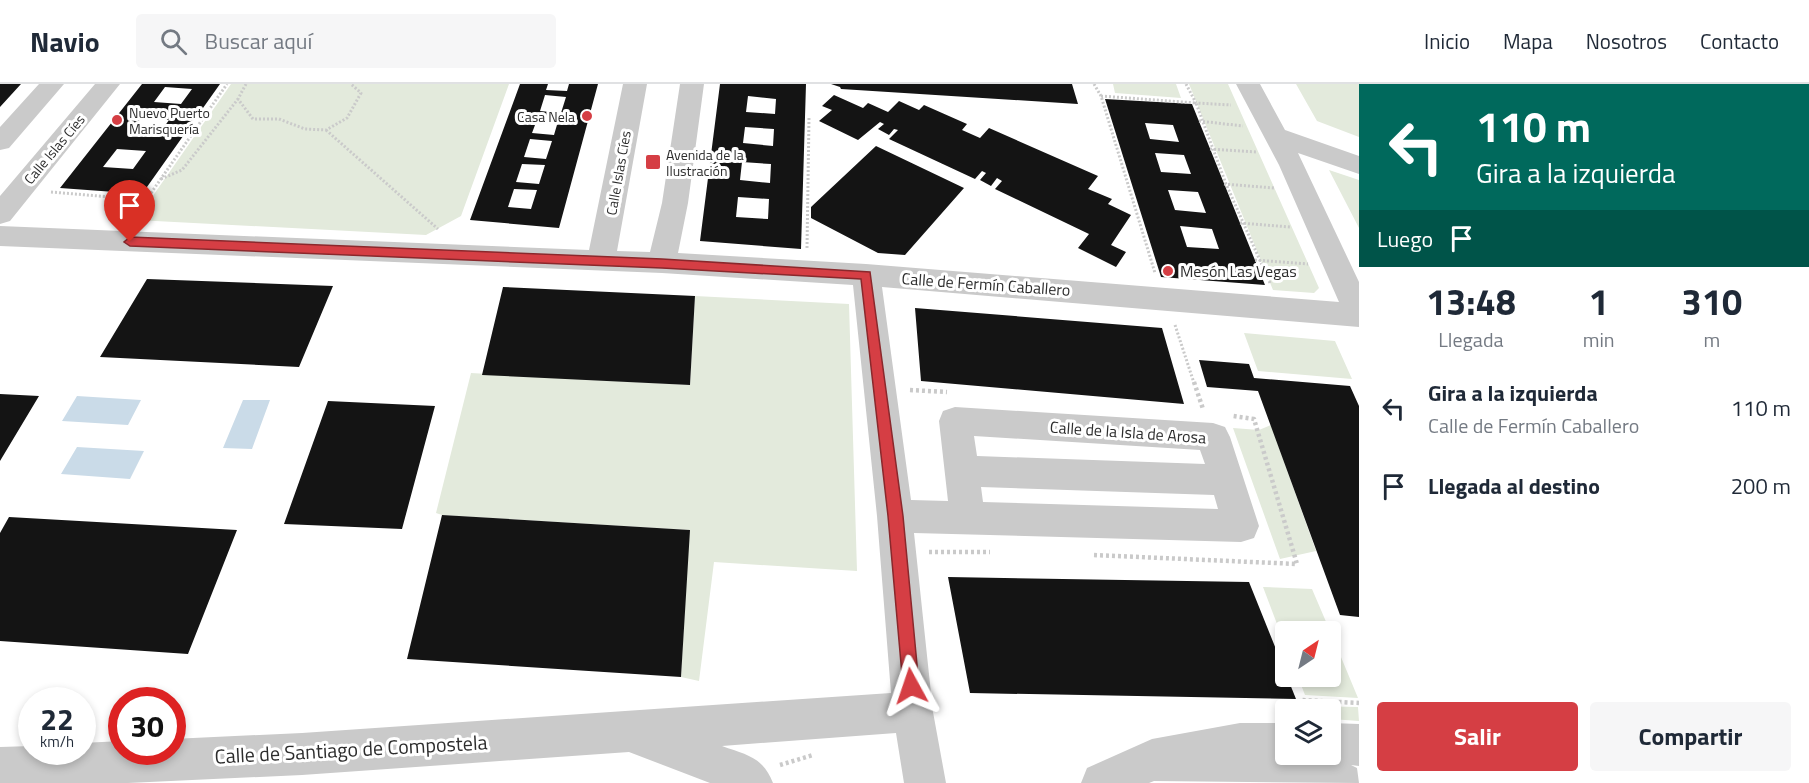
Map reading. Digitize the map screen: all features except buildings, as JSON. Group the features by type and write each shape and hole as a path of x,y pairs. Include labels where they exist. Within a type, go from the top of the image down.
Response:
{"street":[{"path":"0,142 52,84"},
{"name":"Calle Islas Cíes","path":"0,213 108,84"},
{"name":"Calle Islas Cíes","path":"601,261 635,84"},
{"path":"662,263 675,203 692,84"},
{"path":"1244,95 1264,119 1269,144 1359,313"},
{"path":"1269,144 1359,165"},
{"name":"Calle de Fermín Caballero","path":"0,236 662,263 866,275 1359,313"},
{"path":"866,275 896,516 913,712 925,783"},
{"name":"Calle de la Isla de Arosa","path":"896,516 968,519 1241,526 1213,437 955,421 968,519"},
{"path":"962,471 1227,480"},
{"name":"Calle de Santiago de Compostela","path":"0,768 302,754 913,712"},
{"name":"Calle de Santiago de Compostela","path":"629,731 737,772 752,783"},
{"path":"1102,783 1152,760 1240,744 1275,744"},
{"path":"1341,744 1359,745"},
{"path":"1152,760 1249,765 1322,777 1342,783"}],"path":[{"path":"129,225 227,84"},
{"path":"159,180 182,170 238,99 246,84"},
{"path":"238,99 253,119 279,119 305,129 326,130 347,118 357,102 361,93 351,84"},
{"path":"1094,84 1101,96 1158,282"},
{"path":"1186,84 1196,103 1225,184 1274,290"},
{"path":"1101,96 1196,103 1244,95"},
{"path":"807,256 809,117"},
{"path":"1201,121 1249,126"},
{"path":"326,130 443,233"},
{"path":"1212,149 1269,144"},
{"path":"1225,184 1277,188"},
{"path":"42,192 146,200"},
{"path":"1242,223 1295,228"},
{"path":"1255,260 1311,264"},
{"path":"1174,321 1204,412"},
{"path":"1341,702 1359,703"}],"shaded area":[{"path":"231,84 509,84 461,216 426,235 136,220"},
{"path":"1113,84 1176,84 1181,98 1115,93"},
{"path":"1189,84 1228,84 1319,288 1314,293 1273,290"},
{"path":"1296,84 1359,84 1359,137 1317,121"},
{"path":"1329,170 1359,180 1359,228"},
{"path":"695,296 849,304 857,571 714,562 699,681 681,677 689,530 436,513 471,373 690,385"},
{"path":"1244,333 1335,341 1352,379 1258,371"},
{"path":"1271,425 1316,551 1280,559 1233,428 1259,430"},
{"path":"1263,587 1312,589 1326,621 1276,621"},
{"path":"1341,657 1358,698 1305,695 1302,687 1341,687"},
{"path":"1341,707 1358,707 1359,721 1341,720"}],"water":[{"path":"77,396 141,400 128,425 62,421"},
{"path":"243,400 270,400 252,449 223,448"},
{"path":"77,447 144,451 130,479 61,474"}],"place":[{"name":"Casa Nela","path":"587,116"},
{"name":"Nuevo Puerto Marisquería","path":"117,120"},
{"name":"Avenida de la Ilustración","path":"653,162"},
{"name":"Mesón Las Vegas","path":"1168,271"}],"route":[{"path":"130,242 662,263 866,275 896,516 911,686"}]}
